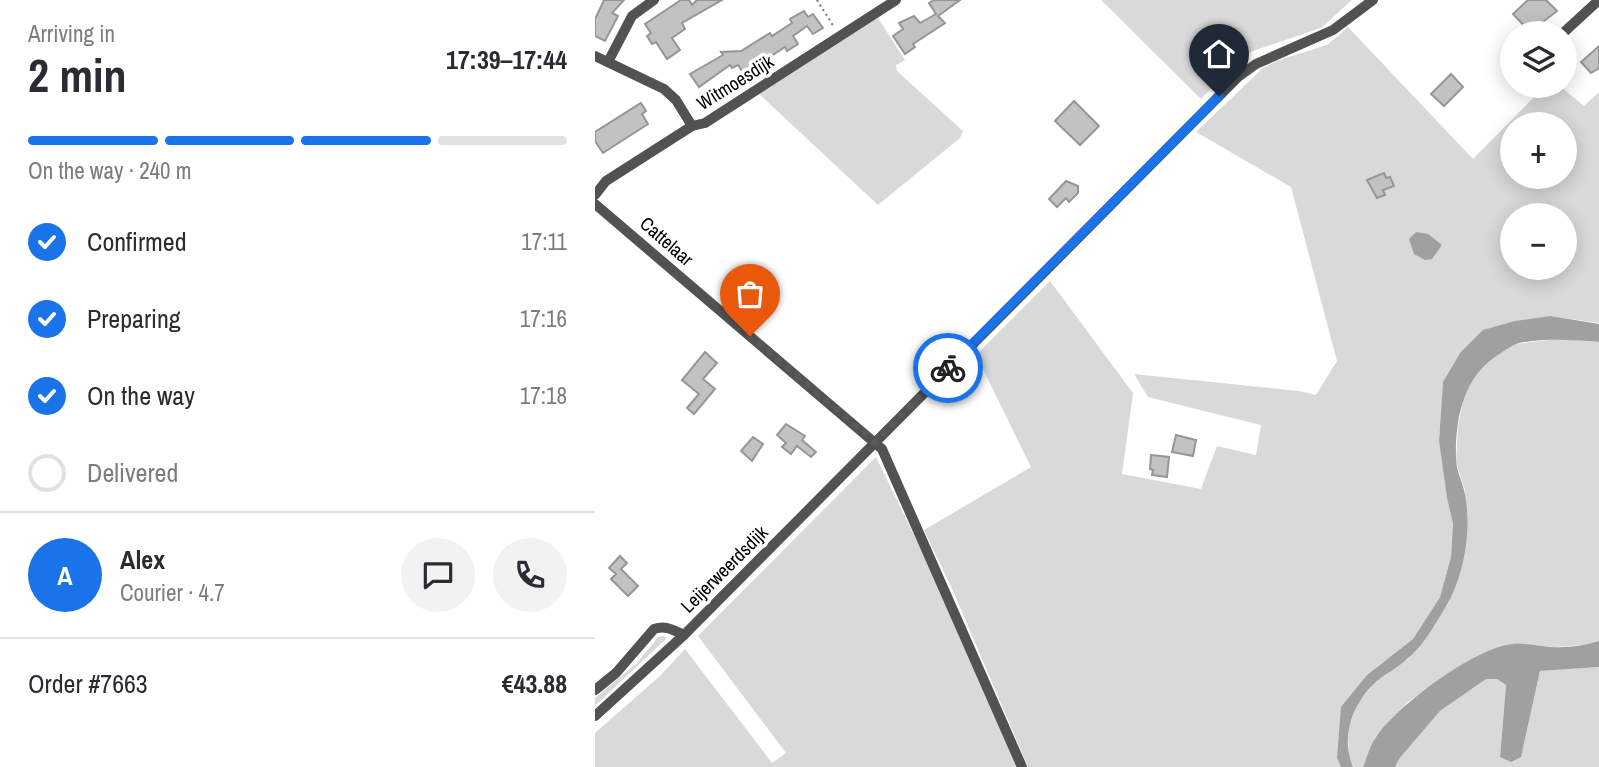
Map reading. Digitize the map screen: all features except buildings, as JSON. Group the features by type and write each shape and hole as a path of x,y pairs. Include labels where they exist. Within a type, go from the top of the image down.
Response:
{"street":[{"path":"608,62 632,16 654,0"},
{"name":"Witmoesdijk","path":"595,195 606,181 692,126 705,123 896,0"},
{"name":"Leijerweerdsdijk","path":"595,716 684,635 1238,77 1256,64 1333,30 1373,0"},
{"path":"1576,21 1599,1"},
{"path":"595,56 664,89 676,100 692,126"},
{"name":"Cattelaar","path":"595,204 875,442"},
{"path":"875,442 882,449 918,527 1022,767"},
{"path":"595,690 616,674 654,629 668,627 684,635"}],"path":[{"path":"817,0 840,36"}],"shaded area":[{"path":"1101,0 1352,0 1321,28 1253,51 1241,58 1201,99"},
{"path":"876,15 905,60 896,65 897,71 963,131 960,138 878,205 758,93"},
{"path":"1348,27 1473,159 1500,132 1500,189 1577,189 1577,112 1519,112 1533,98 1574,98 1584,106 1599,92 1599,323 1551,316 1460,353 1443,382 1439,441 1453,524 1451,557 1440,597 1413,639 1367,675 1337,758 1341,767 1028,767 954,593 924,530 1031,467 976,355 1050,281 1133,393 1122,474 1201,489 1217,446 1256,455 1261,425 1148,397 1134,374 1316,395 1337,361 1291,187 1196,132 1263,68 1276,61 1327,45"},
{"path":"1416,232 1428,234 1442,245 1432,259 1425,260 1414,254 1409,239"},
{"path":"1551,316 1599,324 1599,342 1549,340 1519,343 1488,362 1470,386 1457,429 1456,463 1467,505 1467,537 1456,585 1450,600 1417,649 1377,681 1361,699 1349,732 1349,756 1353,767 1341,767 1337,758 1341,707 1367,675 1413,639 1440,597 1451,557 1453,524 1439,441 1443,382 1460,353 1483,330 1515,321"},
{"path":"1557,339 1599,342 1599,641 1555,647 1513,644 1454,670 1408,702 1375,737 1363,767 1353,767 1349,757 1348,729 1358,703 1375,682 1408,659 1448,604 1465,490 1456,462 1458,426 1465,391 1476,373 1493,357 1516,344"},
{"path":"876,457 946,601 1019,767 595,767 595,733 661,675 685,649 772,763 786,753 698,636"},
{"path":"658,637 667,638 595,706 595,698 637,663"},
{"path":"1599,641 1599,667 1540,671 1521,757 1511,762 1500,757 1506,685 1497,679 1486,679 1440,711 1395,767 1363,767 1370,748 1386,724 1438,680 1479,655 1513,644 1563,647"},
{"path":"1599,667 1599,767 1395,767 1440,711 1486,679 1497,679 1506,685 1500,756 1521,757 1540,671"}],"way so far":[{"path":"750,336 875,442 948,368"}],"route":[{"path":"948,368 1219,96"}]}
